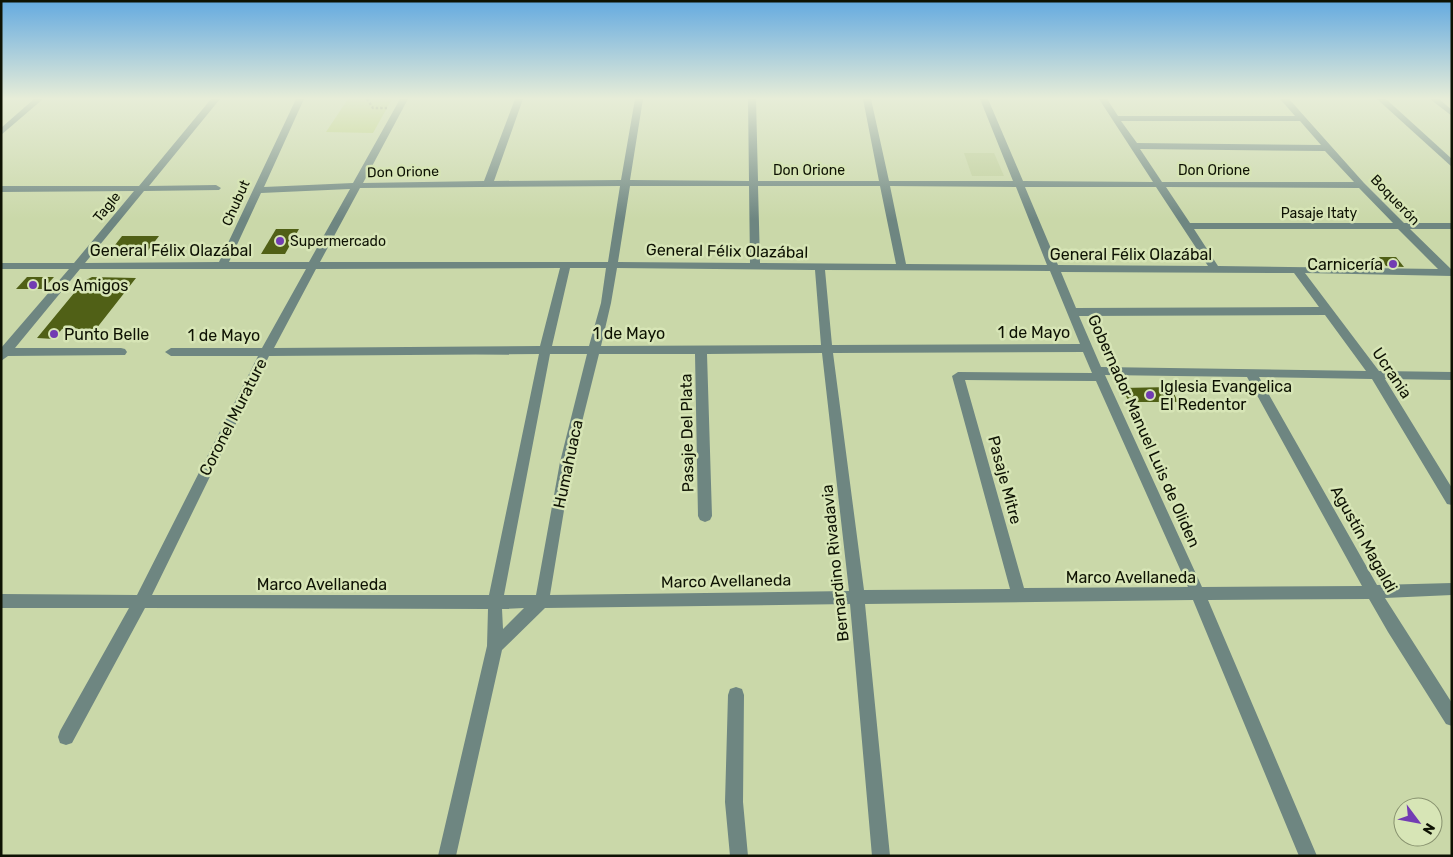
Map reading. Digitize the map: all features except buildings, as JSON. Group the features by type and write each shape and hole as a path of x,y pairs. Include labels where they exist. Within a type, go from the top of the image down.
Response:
{"street":[{"name":"Tagle","path":"3,354 183,139"},
{"name":"Chubut","path":"223,264 281,139"},
{"name":"Coronel Murature","path":"66,737 141,601 266,351 382,139"},
{"path":"488,184 504,139"},
{"path":"612,265 632,139"},
{"path":"752,139 755,265"},
{"path":"875,139 902,268"},
{"path":"1000,139 1054,269"},
{"path":"1129,139 1157,184 1215,269"},
{"name":"Boquerón","path":"1319,139 1360,185 1450,273"},
{"path":"1425,139 1452,164"},
{"path":"1134,146 1326,148"},
{"name":"Don Orione","path":"257,190 356,186 624,183 1360,185"},
{"path":"1,189 216,188"},
{"name":"Pasaje Itaty","path":"1186,226 1452,226"},
{"name":"General Félix Olazábal","path":"1,266 223,264 755,265 1450,273"},
{"path":"448,856 495,646 495,602 546,351 566,265"},
{"name":"Humahuaca","path":"542,601 566,462 595,349 612,265"},
{"name":"Bernardino Rivadavia","path":"820,267 827,349 857,596 881,856"},
{"name":"Gobernador Manuel Luis de Oliden","path":"1054,269 1098,374 1198,594 1308,856"},
{"name":"Ucrania","path":"1297,270 1376,375 1452,500"},
{"path":"1072,312 1327,311"},
{"name":"1 de Mayo","path":"172,352 1087,348"},
{"name":"Pasaje Del Plata","path":"701,349 705,516"},
{"path":"3,354 121,352"},
{"path":"1098,374 1452,376"},
{"name":"Pasaje Mitre","path":"1019,594 958,376 1098,374"},
{"name":"Agustín Magaldi","path":"1251,374 1374,592 1452,718"},
{"name":"Marco Avellaneda","path":"1,601 495,602 1019,594 1374,592 1452,589"},
{"path":"495,646 542,601"},
{"path":"736,695 734,802 739,856"}],"shaded area":[{"path":"964,153 994,153 1004,176 972,176"}],"place":[{"name":"Supermercado","path":"280,241"},
{"name":"Carnicería","path":"1393,264"},
{"name":"Los Amigos","path":"33,285"},
{"name":"Punto Belle","path":"54,334"},
{"name":"Iglesia Evangelica El Redentor","path":"1150,395"}]}
